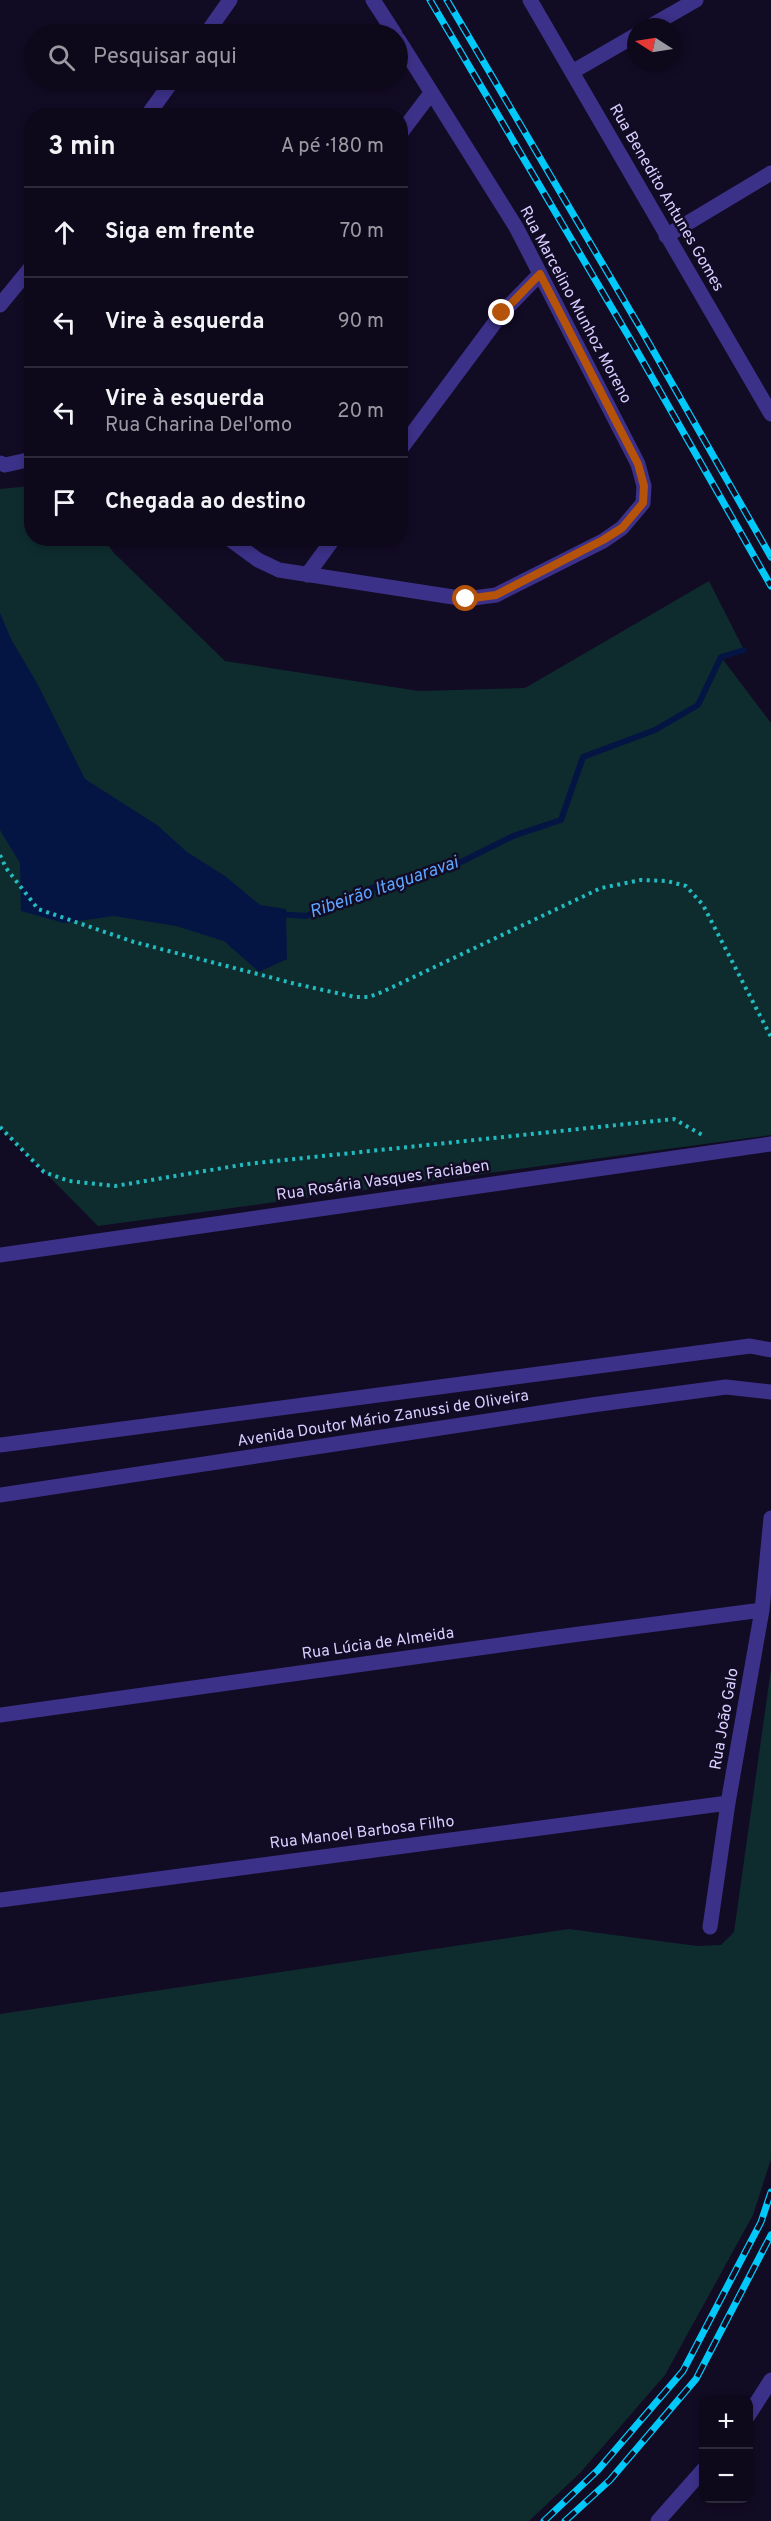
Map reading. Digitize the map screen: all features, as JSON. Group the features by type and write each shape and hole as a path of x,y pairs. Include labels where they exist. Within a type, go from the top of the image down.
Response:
{"street":[{"path":"213,24 230,0"},
{"path":"373,0 389,24"},
{"name":"Rua Benedito Antunes Gomes","path":"530,0 666,236 765,389 771,414"},
{"path":"665,18 696,0"},
{"path":"572,72 627,40"},
{"name":"Rua Marcelino Munhoz Moreno","path":"308,575 466,599 496,595 603,540 622,528 643,503 644,486 638,464 516,227 408,55"},
{"path":"153,108 166,90"},
{"path":"408,123 431,93"},
{"path":"666,236 771,173"},
{"path":"408,439 502,313 540,274"},
{"path":"0,305 24,276"},
{"path":"0,463 5,465 24,461"},
{"path":"239,546 258,560 279,570 308,575 328,546"},
{"name":"Rua Rosária Vasques Faciaben","path":"0,1255 771,1144"},
{"name":"Avenida Doutor Mário Zanussi de Oliveira","path":"0,1445 750,1346 771,1350"},
{"name":"Avenida Doutor Mário Zanussi de Oliveira","path":"0,1495 726,1387 771,1392"},
{"name":"Rua João Galo","path":"710,1927 728,1803 762,1610 771,1518"},
{"name":"Rua Lúcia de Almeida","path":"0,1715 762,1610"},
{"name":"Rua Manoel Barbosa Filho","path":"0,1900 728,1803"},
{"path":"753,2408 771,2380"},
{"path":"658,2521 699,2475"}],"path":[{"path":"0,855 6,868 38,909 134,942 296,984 362,997 382,992 601,888 641,880 667,881 686,886 703,905 771,1037"},
{"path":"0,1127 44,1172 69,1181 115,1186 248,1164 674,1119 729,1149"}],"green space":[{"path":"24,487 24,546 109,546 225,661 419,691 525,688 709,581 744,650 721,657 771,723 771,1135 98,1226 0,1127 0,489"},
{"path":"771,1669 771,2159 753,2215 665,2375 580,2473 529,2521 0,2521 0,2014 569,1929 697,1946 721,1945 734,1932"}],"water":[{"path":"0,613 11,639 37,683 85,779 157,825 187,852 225,876 260,905 286,909 287,959 259,972 224,941 176,926 114,916 64,923 21,911 20,863 0,830"}],"waterway":[{"name":"Ribeirão Itaguaravai","path":"278,914 306,916 377,886 445,870 513,836 561,820 583,757 655,730 698,705 721,657 744,650"}],"railway":[{"path":"430,0 629,337 771,586"},
{"path":"447,0 642,331 771,557"},
{"path":"544,2521 598,2470 683,2371 761,2222 771,2192"},
{"path":"565,2521 610,2480 696,2379 771,2235"}],"route":[{"path":"466,599 496,595 603,540 622,528 643,503 644,486 638,464 540,274 502,313"}]}
